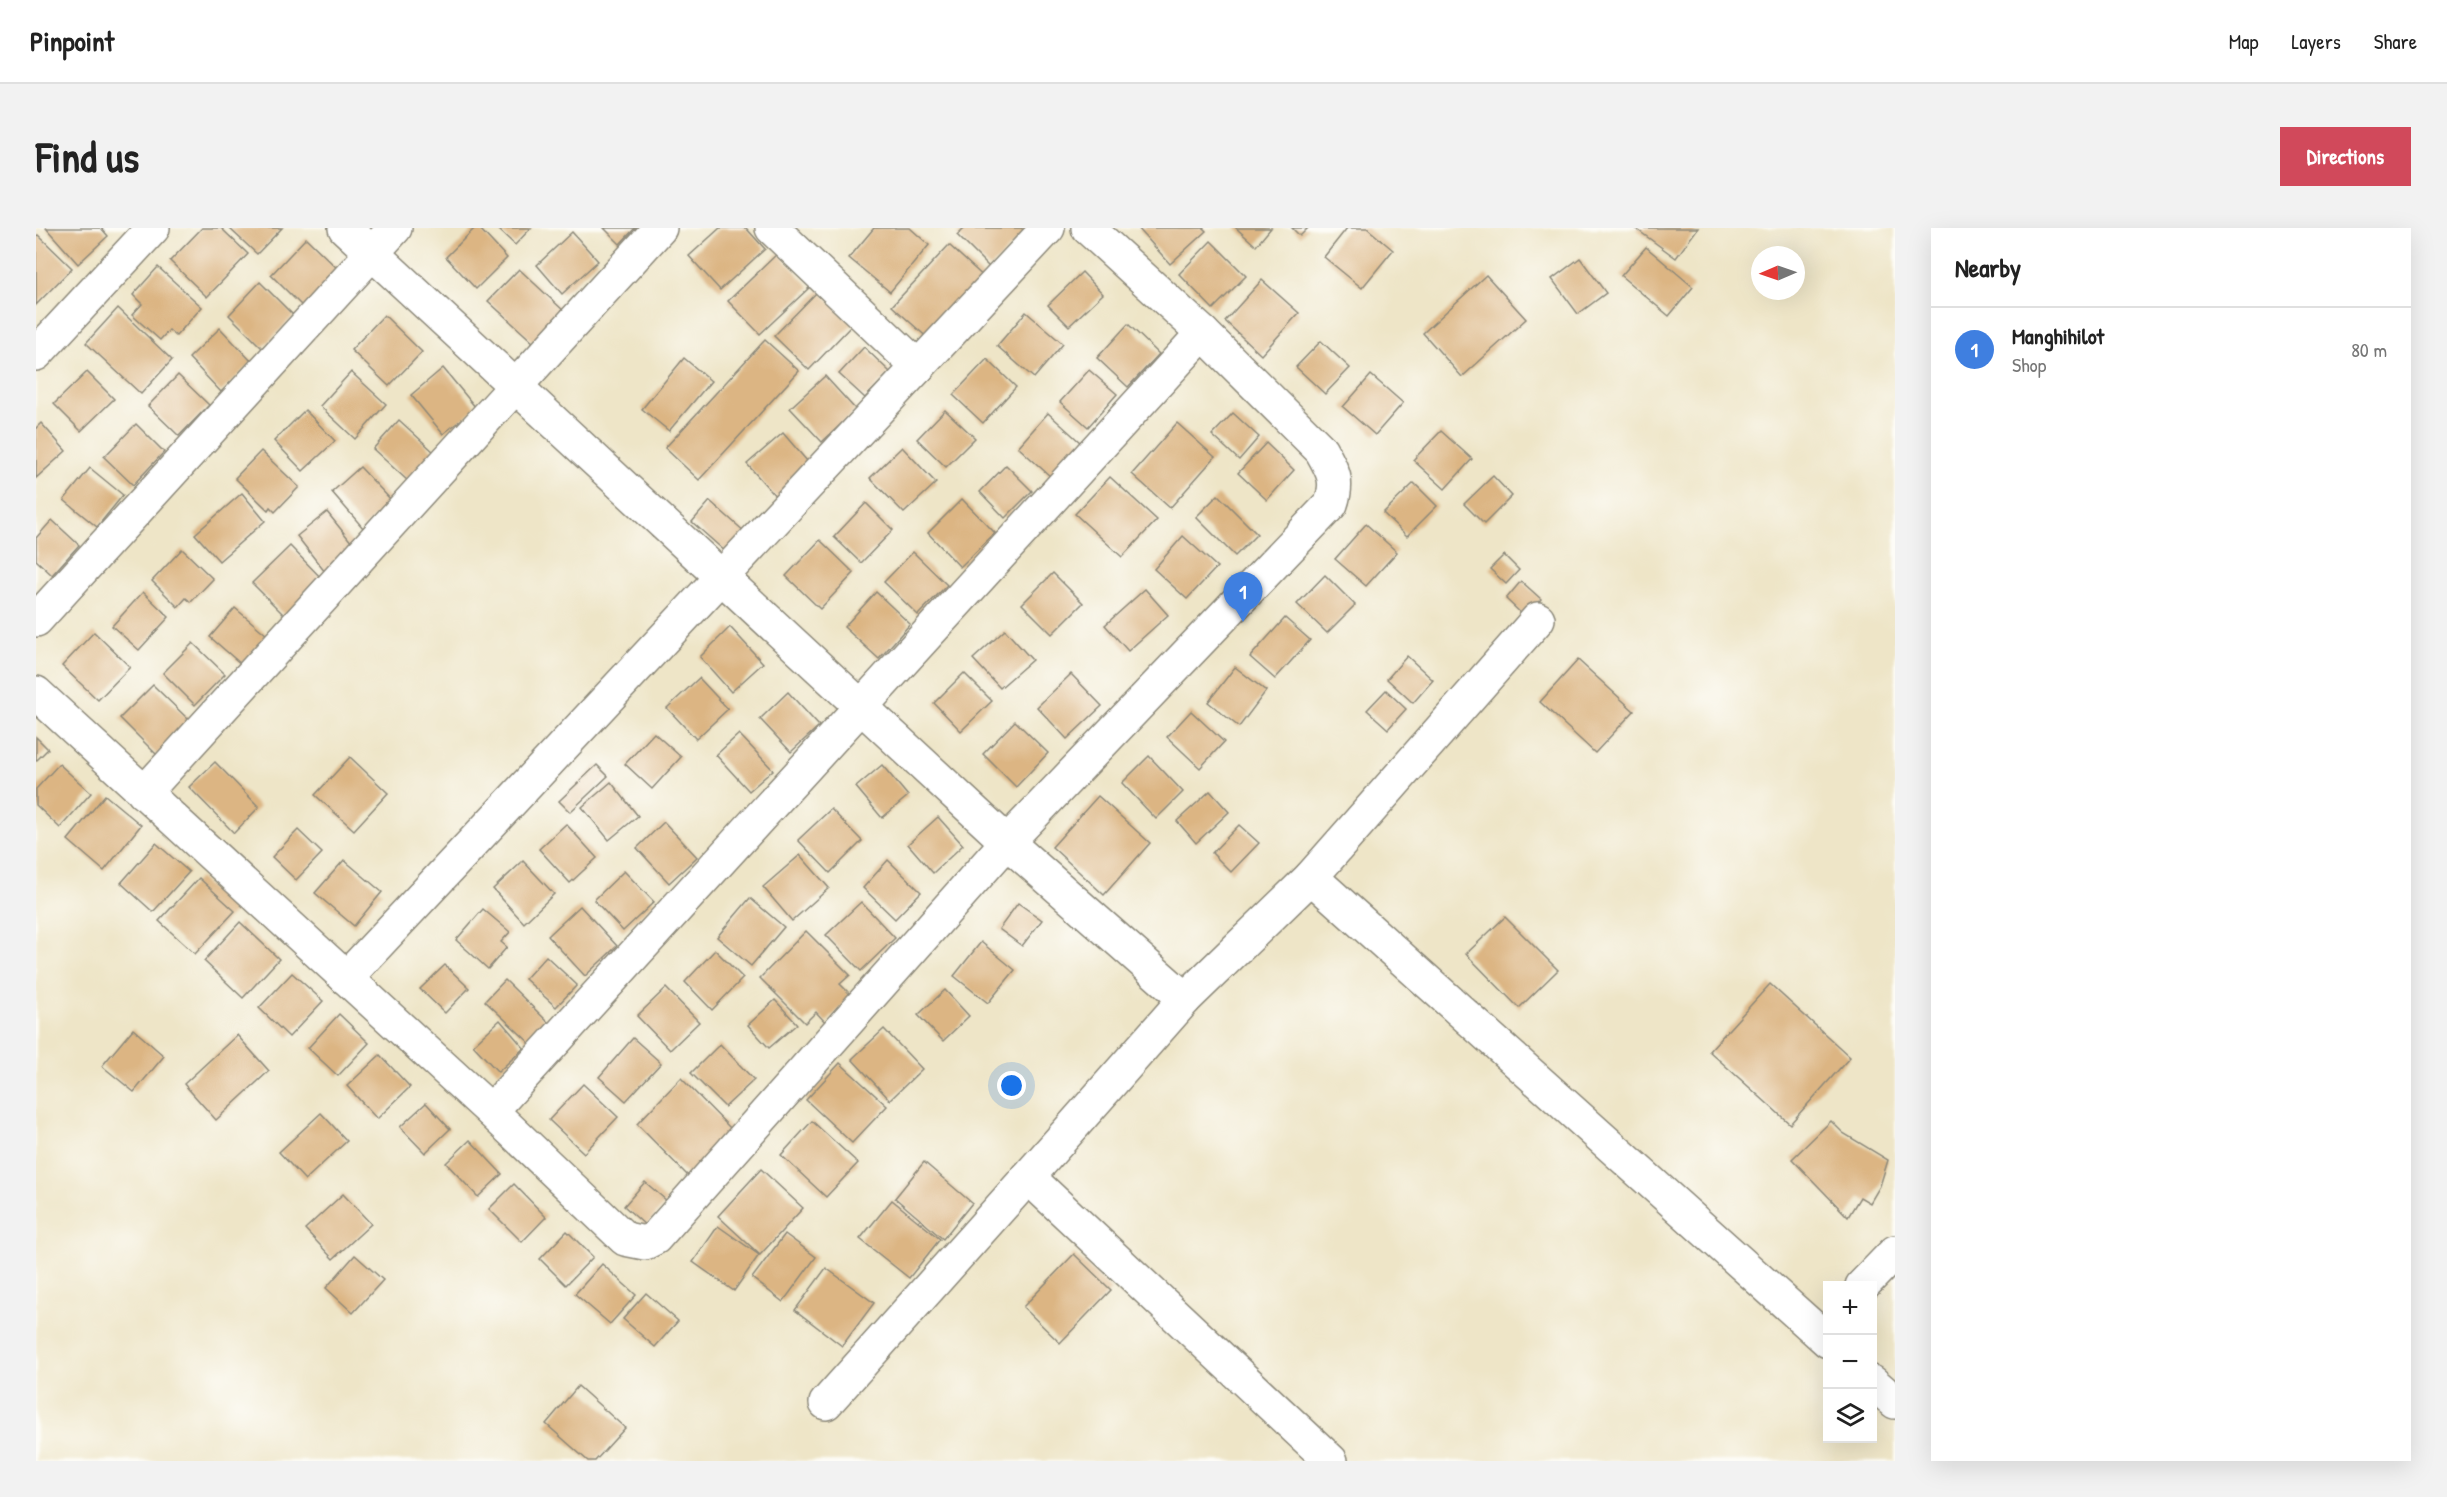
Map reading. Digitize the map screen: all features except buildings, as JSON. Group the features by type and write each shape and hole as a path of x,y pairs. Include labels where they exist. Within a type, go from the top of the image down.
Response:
{"street":[{"path":"36,354 153,228"},
{"path":"345,228 1007,842 1185,999"},
{"path":"36,620 395,228"},
{"path":"144,793 660,228"},
{"path":"772,228 918,367"},
{"path":"346,978 1048,228"},
{"path":"36,693 490,1111 625,1239 645,1243 655,1238 1007,842 1330,504 1336,488 1331,467 1321,450 1203,333 1088,228"},
{"path":"490,1111 1203,333"},
{"path":"826,1403 1185,999 1311,877 1538,619"},
{"path":"1311,877 1823,1330"},
{"path":"1028,1176 1331,1461"},
{"path":"1867,1281 1895,1252"},
{"path":"1877,1386 1895,1402"}],"place":[{"name":"Manghihilot","path":"1243,622"}]}
